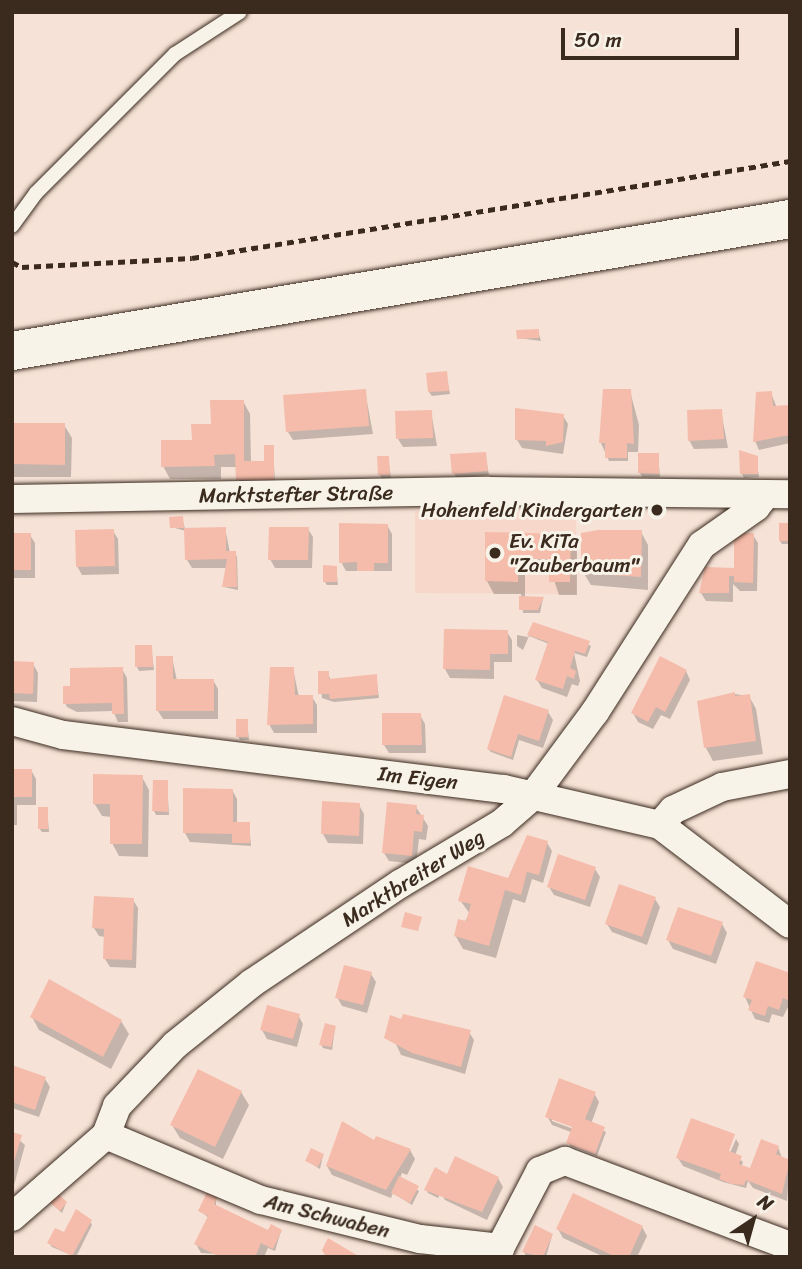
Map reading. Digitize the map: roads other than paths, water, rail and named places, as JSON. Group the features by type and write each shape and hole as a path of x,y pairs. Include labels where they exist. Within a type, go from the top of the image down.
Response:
{"main road":[{"path":"12,351 790,219"}],"street":[{"name":"Marktstefter Straße","path":"12,499 488,491 778,494"},
{"name":"Marktbreiter Weg","path":"13,1215 106,1135 117,1105 175,1045 252,983 400,884 502,823 532,797 595,712 702,545 778,494"},
{"name":"Im Eigen","path":"12,721 63,735 504,789 660,825 790,924"},
{"path":"660,825 673,810 722,787 790,774"},
{"name":"Am Schwaben","path":"106,1135 261,1200 420,1239 500,1248 540,1171 565,1161 790,1246"}],"lane":[{"path":"12,226 36,193 175,54 240,12"}],"place":[{"name":"Hohenfeld Kindergarten","path":"657,510"},
{"name":"Ev. KiTa \"Zauberbaum\"","path":"495,553"}]}
